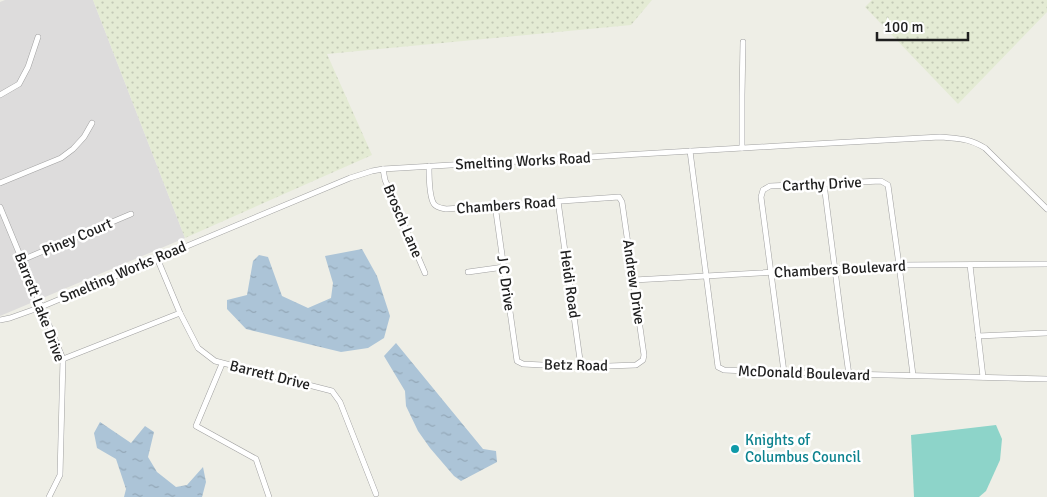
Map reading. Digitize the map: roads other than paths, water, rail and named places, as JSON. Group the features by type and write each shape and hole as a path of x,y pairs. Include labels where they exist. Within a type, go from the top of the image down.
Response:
{"street":[{"path":"0,95 20,84 38,37"},
{"path":"742,42 742,148"},
{"path":"0,184 67,154 84,137 92,123"},
{"name":"Smelting Works Road","path":"0,320 41,307 372,170 931,138 963,139 973,141 985,148 1047,209"},
{"name":"McDonald Boulevard","path":"690,152 718,367 724,370 849,375 1047,379"},
{"name":"Chambers Road","path":"429,166 431,198 439,208 619,198"},
{"name":"Brosch Lane","path":"383,169 384,180 424,273"},
{"name":"Carthy Drive","path":"771,272 761,197 763,190 770,186 881,181 888,185 899,265"},
{"path":"824,184 849,375"},
{"name":"Andrew Drive","path":"619,198 622,202 644,355 643,360 636,365"},
{"name":"Heidi Road","path":"558,201 581,367"},
{"name":"J C Drive","path":"495,205 517,361"},
{"name":"Barrett Lake Drive","path":"0,207 63,359 60,475 49,497"},
{"name":"Piney Court","path":"22,260 131,214"},
{"name":"Barrett Drive","path":"157,258 180,313 198,348 215,361 332,391 340,402 376,494"},
{"name":"Chambers Boulevard","path":"634,280 899,265 1047,264"},
{"path":"899,265 913,375"},
{"path":"970,265 983,377"},
{"path":"468,272 504,267"},
{"path":"771,272 784,372"},
{"path":"63,359 180,313"},
{"path":"978,336 1047,333"},
{"name":"Betz Road","path":"517,361 523,364 581,367 636,365"},
{"path":"222,364 196,426 256,459 269,497"}],"water":[{"path":"362,249 377,276 390,316 384,338 368,348 341,352 246,329 227,309 227,300 247,295 253,261 259,255 268,257 282,296 308,308 331,298 333,283 325,256"},
{"path":"396,343 483,449 496,451 497,462 461,481 454,476 430,448 418,431 406,406 405,391 384,356"},
{"path":"100,422 131,443 145,426 154,432 148,457 157,472 176,487 187,485 203,467 206,482 202,497 124,497 126,489 116,459 97,448 94,433"}],"place":[{"name":"Knights of Columbus Council","path":"735,449"}]}
